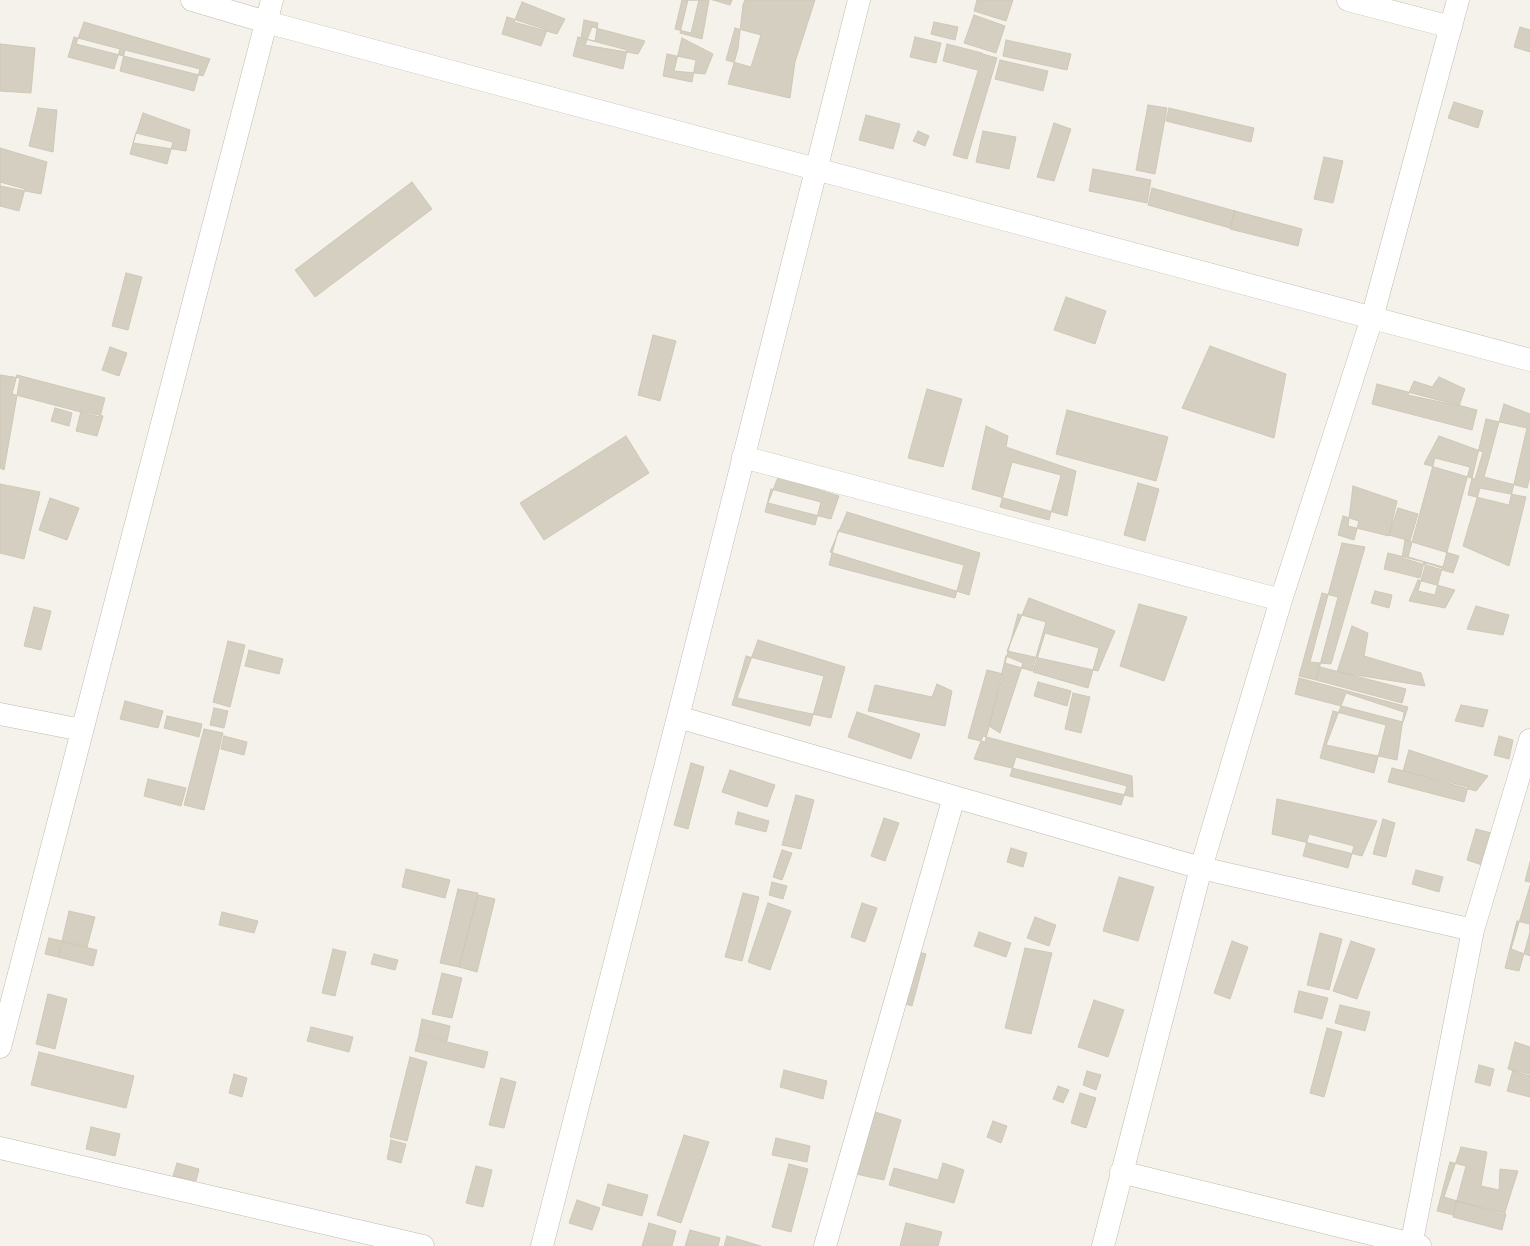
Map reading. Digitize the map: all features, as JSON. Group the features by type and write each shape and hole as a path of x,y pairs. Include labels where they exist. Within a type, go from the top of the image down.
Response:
{"street":[{"path":"192,0 266,22 1530,360"},
{"path":"0,1047 272,0"},
{"path":"542,1246 678,717 858,0"},
{"path":"1348,0 1451,26"},
{"path":"1103,1246 1201,868 1281,600 1372,318 1458,0"},
{"path":"743,457 1281,600"},
{"path":"0,714 82,730"},
{"path":"678,717 1201,868 1473,930"},
{"path":"1121,1172 1414,1245 1473,930 1530,740"},
{"path":"825,1246 954,797"},
{"path":"0,1148 423,1246"}],"building":[{"path":"682,0 699,0 691,33 675,29"},
{"path":"688,0 709,0 702,39 680,33"},
{"path":"713,0 732,0 730,5"},
{"path":"745,0 815,0 795,62 790,98 728,84 738,49 743,5"},
{"path":"977,0 1013,0 1006,21 974,11"},
{"path":"522,2 565,19 557,34 514,22"},
{"path":"974,15 1005,26 996,53 964,43"},
{"path":"507,17 547,30 541,46 502,34"},
{"path":"584,20 598,23 595,41 581,38"},
{"path":"84,22 210,59 203,76 76,44"},
{"path":"934,22 958,27 955,40 931,34"},
{"path":"592,27 645,41 638,54 585,45"},
{"path":"1520,27 1530,30 1530,52 1514,47"},
{"path":"735,28 761,35 751,67 726,60"},
{"path":"74,37 120,49 114,69 68,57"},
{"path":"578,37 627,50 623,69 573,56"},
{"path":"915,37 941,43 936,63 910,57"},
{"path":"682,38 713,54 705,74 674,71"},
{"path":"1006,40 1071,54 1067,70 1003,56"},
{"path":"0,44 35,48 31,93 0,91"},
{"path":"947,44 982,53 977,70 943,61"},
{"path":"125,50 200,69 194,91 120,71"},
{"path":"667,54 696,60 692,82 663,76"},
{"path":"983,54 997,58 967,159 953,155"},
{"path":"1000,60 1048,71 1043,91 995,79"},
{"path":"1454,102 1483,111 1478,128 1448,118"},
{"path":"1148,105 1167,108 1155,174 1136,170"},
{"path":"38,108 57,110 53,152 29,146"},
{"path":"1169,108 1254,128 1251,142 1166,121"},
{"path":"143,113 190,130 186,151 133,143"},
{"path":"866,115 900,124 893,149 859,140"},
{"path":"1054,123 1071,129 1054,181 1037,177"},
{"path":"918,131 929,136 925,146 913,141"},
{"path":"983,131 1016,137 1009,169 976,162"},
{"path":"136,133 173,142 167,164 130,154"},
{"path":"0,148 47,162 41,194 0,186"},
{"path":"1324,157 1343,161 1333,203 1314,199"},
{"path":"1093,169 1151,180 1147,203 1089,191"},
{"path":"0,182 25,189 19,211 0,206"},
{"path":"412,182 432,209 315,297 295,270"},
{"path":"1152,188 1235,211 1230,228 1148,205"},
{"path":"1235,211 1302,229 1298,246 1230,229"},
{"path":"126,273 142,277 128,330 112,326"},
{"path":"1066,297 1106,311 1095,344 1054,330"},
{"path":"653,335 676,341 660,401 638,395"},
{"path":"1210,346 1286,374 1274,438 1182,408"},
{"path":"110,347 127,353 119,376 102,370"},
{"path":"0,375 20,378 4,470 0,468"},
{"path":"17,375 105,398 100,417 12,394"},
{"path":"1439,377 1465,389 1459,406 1408,395 1414,381 1432,387"},
{"path":"1377,384 1477,410 1472,430 1372,404"},
{"path":"927,389 962,399 943,467 908,458"},
{"path":"1504,404 1530,414 1530,477 1527,488 1484,477"},
{"path":"55,408 72,413 69,426 51,421"},
{"path":"1067,410 1168,437 1156,481 1056,454"},
{"path":"81,411 103,416 97,436 76,431"},
{"path":"1486,419 1527,428 1509,505 1468,495"},
{"path":"986,426 1008,436 1006,447 1076,471 1067,516 972,489"},
{"path":"626,436 649,473 544,540 520,503"},
{"path":"1439,436 1483,452 1475,479 1424,464"},
{"path":"1435,458 1470,467 1443,567 1408,557"},
{"path":"1012,462 1061,475 1049,520 1000,507"},
{"path":"778,477 839,496 831,519 768,503"},
{"path":"1138,483 1159,489 1145,541 1124,535"},
{"path":"0,484 40,492 24,559 0,553"},
{"path":"1353,486 1397,501 1389,536 1348,526"},
{"path":"1480,488 1526,497 1509,566 1463,546"},
{"path":"771,489 821,502 815,525 765,512"},
{"path":"50,498 79,508 67,540 39,530"},
{"path":"1398,508 1418,514 1410,541 1389,535"},
{"path":"847,512 980,553 969,595 830,552"},
{"path":"1343,516 1359,521 1354,540 1338,535"},
{"path":"838,531 964,565 955,598 829,565"},
{"path":"1405,540 1459,556 1453,573 1402,558"},
{"path":"1342,543 1365,547 1331,664 1310,662"},
{"path":"1388,553 1424,562 1420,578 1384,569"},
{"path":"1426,563 1442,568 1435,595 1418,591"},
{"path":"1418,580 1455,590 1445,608 1409,601"},
{"path":"1375,591 1392,595 1389,608 1371,603"},
{"path":"1322,593 1338,597 1316,680 1299,676"},
{"path":"1029,598 1115,631 1098,671 1007,651"},
{"path":"1139,604 1187,617 1164,681 1120,666"},
{"path":"1476,606 1509,615 1503,635 1467,629"},
{"path":"34,607 51,611 41,650 24,646"},
{"path":"1018,614 1046,622 1032,671 1005,663"},
{"path":"1352,626 1368,633 1364,656 1421,673 1425,686 1337,672"},
{"path":"1045,633 1099,648 1088,688 1033,672"},
{"path":"758,640 845,667 831,718 737,698"},
{"path":"228,641 245,645 230,707 213,702"},
{"path":"249,650 283,659 279,674 245,666"},
{"path":"746,656 824,676 810,726 732,705"},
{"path":"1006,656 1023,663 1000,733 989,726"},
{"path":"1320,667 1406,689 1402,703 1316,680"},
{"path":"987,670 1003,674 985,742 968,738"},
{"path":"1299,678 1408,707 1403,722 1295,694"},
{"path":"1038,682 1071,691 1067,706 1034,696"},
{"path":"937,684 952,691 945,726 868,711 875,685 932,697"},
{"path":"1073,693 1090,697 1081,733 1065,729"},
{"path":"1346,693 1404,712 1397,760 1326,745"},
{"path":"125,701 163,711 158,728 120,719"},
{"path":"1461,705 1488,710 1483,727 1455,721"},
{"path":"214,708 228,711 224,728 210,725"},
{"path":"1333,711 1386,725 1374,773 1320,758"},
{"path":"857,712 920,734 911,759 848,737"},
{"path":"167,716 202,724 199,737 164,728"},
{"path":"204,729 223,733 204,810 184,805"},
{"path":"224,736 247,742 244,755 221,749"},
{"path":"983,736 1132,776 1133,797 974,759"},
{"path":"1499,736 1513,740 1509,759 1494,755"},
{"path":"1409,750 1488,776 1476,791 1403,771"},
{"path":"1016,757 1127,786 1121,805 1010,776"},
{"path":"691,763 704,767 688,829 674,825"},
{"path":"1392,768 1468,787 1464,802 1388,782"},
{"path":"730,770 775,785 767,807 722,792"},
{"path":"148,779 186,788 181,806 144,796"},
{"path":"796,795 814,800 801,849 782,845"},
{"path":"1277,799 1377,821 1362,856 1272,834"},
{"path":"738,812 769,821 766,832 735,824"},
{"path":"884,818 899,823 885,861 871,856"},
{"path":"1383,819 1395,823 1386,857 1373,854"},
{"path":"1476,829 1491,833 1482,865 1467,860"},
{"path":"1309,834 1354,846 1348,868 1303,856"},
{"path":"1011,848 1027,853 1023,867 1007,862"},
{"path":"782,850 792,853 782,880 773,877"},
{"path":"1530,862 1530,882 1525,881"},
{"path":"406,869 450,880 445,898 402,887"},
{"path":"1416,870 1443,877 1439,892 1412,884"},
{"path":"1119,877 1154,887 1138,941 1103,931"},
{"path":"772,882 787,886 783,899 769,895"},
{"path":"1530,886 1530,956 1511,949"},
{"path":"458,889 478,893 459,967 440,963"},
{"path":"743,893 759,897 742,961 725,957"},
{"path":"478,895 495,899 477,972 459,967"},
{"path":"768,903 791,911 770,970 748,962"},
{"path":"862,903 877,908 865,942 851,937"},
{"path":"69,911 95,917 87,947 62,941"},
{"path":"222,912 258,921 254,933 219,925"},
{"path":"1035,917 1056,925 1049,946 1027,938"},
{"path":"1517,921 1530,924 1530,932 1519,971 1505,968"},
{"path":"979,932 1011,943 1006,957 974,946"},
{"path":"1320,933 1342,939 1329,990 1307,985"},
{"path":"49,938 62,941 58,957 45,954"},
{"path":"1232,941 1248,947 1230,999 1214,993"},
{"path":"1351,941 1375,949 1357,999 1333,991"},
{"path":"63,942 97,950 93,966 58,957"},
{"path":"1025,948 1052,953 1031,1034 1005,1028"},
{"path":"333,949 346,952 335,996 322,993"},
{"path":"912,950 926,954 912,1006 898,1002"},
{"path":"374,954 398,960 395,970 371,964"},
{"path":"442,973 462,978 452,1018 432,1014"},
{"path":"1299,991 1328,998 1322,1019 1294,1012"},
{"path":"48,994 67,999 55,1049 36,1044"},
{"path":"1094,1000 1124,1010 1108,1057 1078,1047"},
{"path":"1340,1005 1370,1012 1365,1031 1335,1023"},
{"path":"422,1019 450,1026 447,1041 419,1034"},
{"path":"311,1027 353,1037 349,1052 307,1041"},
{"path":"1327,1028 1342,1032 1324,1097 1310,1093"},
{"path":"419,1035 488,1052 484,1068 415,1051"},
{"path":"1515,1042 1530,1047 1530,1076 1508,1069"},
{"path":"39,1052 134,1076 126,1108 31,1085"},
{"path":"410,1057 427,1062 407,1141 390,1137"},
{"path":"1479,1065 1494,1069 1490,1086 1475,1082"},
{"path":"784,1070 827,1081 823,1099 780,1087"},
{"path":"1513,1070 1530,1074 1530,1097 1507,1091"},
{"path":"1087,1071 1101,1075 1096,1090 1083,1085"},
{"path":"234,1074 247,1078 242,1097 229,1093"},
{"path":"501,1078 516,1082 504,1128 489,1125"},
{"path":"1058,1086 1069,1090 1063,1103 1053,1099"},
{"path":"1080,1093 1096,1098 1086,1128 1071,1123"},
{"path":"869,1110 901,1120 884,1180 851,1173"},
{"path":"993,1121 1007,1126 1001,1143 987,1137"},
{"path":"91,1127 120,1134 115,1156 86,1149"},
{"path":"684,1135 709,1142 681,1223 657,1215"},
{"path":"776,1138 810,1146 807,1162 772,1155"},
{"path":"391,1140 406,1144 401,1163 387,1159"},
{"path":"1461,1147 1487,1152 1481,1186 1499,1190 1500,1169 1518,1171 1504,1215 1444,1197"},
{"path":"1450,1162 1466,1166 1453,1215 1437,1211"},
{"path":"177,1163 199,1169 196,1181 173,1176"},
{"path":"943,1163 964,1170 954,1203 889,1185 894,1168 938,1180"},
{"path":"789,1164 808,1169 791,1232 772,1227"},
{"path":"476,1166 492,1170 483,1207 466,1203"},
{"path":"608,1184 648,1195 642,1216 602,1205"},
{"path":"577,1200 600,1208 592,1230 569,1223"},
{"path":"1457,1201 1506,1214 1502,1230 1453,1217"},
{"path":"649,1223 676,1231 672,1246 642,1246"},
{"path":"906,1223 942,1232 938,1246 900,1246"},
{"path":"690,1230 720,1238 718,1246 685,1246"},
{"path":"727,1236 761,1246 724,1246"}]}
